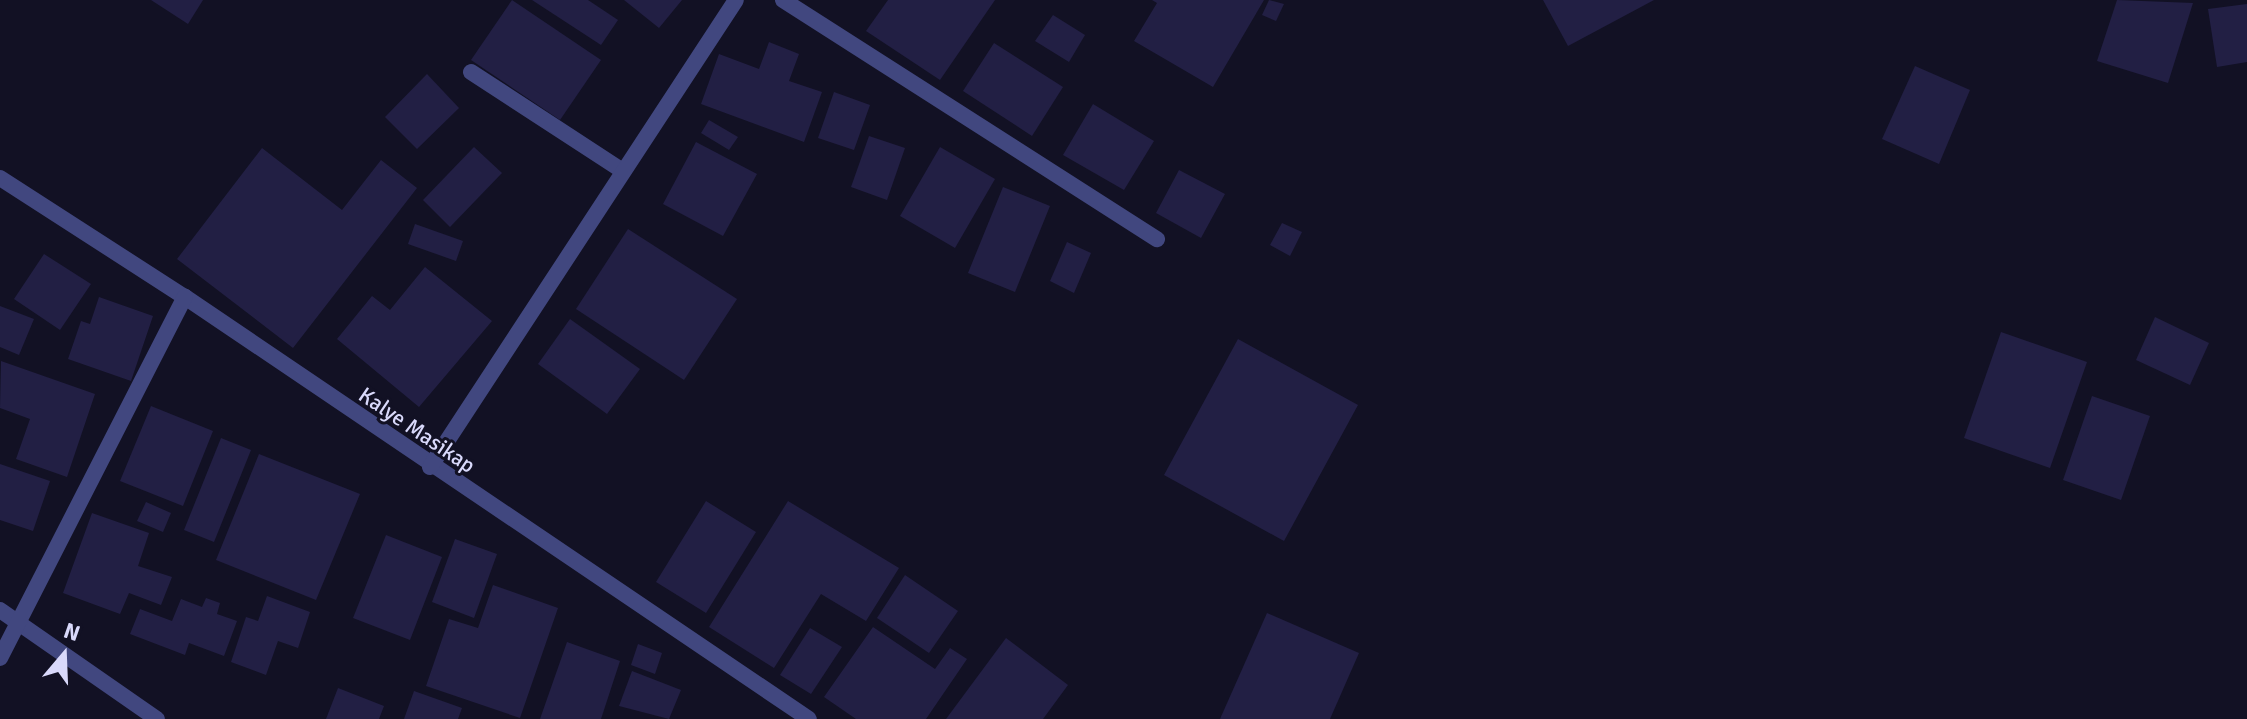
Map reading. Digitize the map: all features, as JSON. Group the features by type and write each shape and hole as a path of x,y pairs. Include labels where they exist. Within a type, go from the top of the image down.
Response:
{"street":[{"path":"430,467 736,0"},
{"path":"783,0 1157,239"},
{"path":"471,72 623,171"},
{"name":"Kalye Masikap","path":"0,178 185,297 430,467 809,719"},
{"path":"0,658 185,297"},
{"path":"0,610 157,719"}],"building":[{"path":"151,0 203,0 188,24"},
{"path":"512,0 601,60 560,120 471,60"},
{"path":"532,0 588,0 618,20 601,45"},
{"path":"624,0 682,0 659,28"},
{"path":"888,0 995,0 940,80 866,31"},
{"path":"1152,0 1264,0 1213,87 1134,41 1157,3"},
{"path":"1269,0 1284,4 1276,21 1262,15"},
{"path":"1543,0 1654,0 1568,46"},
{"path":"2117,0 2193,3 2168,83 2097,61"},
{"path":"2247,4 2247,62 2217,67 2208,9"},
{"path":"1053,15 1085,35 1069,62 1035,41"},
{"path":"769,42 799,54 789,81 822,92 804,142 701,104 719,54 759,69"},
{"path":"994,43 1063,87 1032,136 963,91"},
{"path":"1915,66 1970,90 1939,164 1882,139"},
{"path":"427,74 459,108 417,149 385,117"},
{"path":"834,92 870,105 854,150 818,138"},
{"path":"1093,104 1154,141 1124,190 1063,155"},
{"path":"709,120 738,137 729,150 701,133"},
{"path":"869,136 905,148 887,200 851,187"},
{"path":"696,142 757,174 723,236 663,204"},
{"path":"474,147 502,173 450,227 423,200"},
{"path":"940,147 995,179 955,248 900,216"},
{"path":"262,148 342,210 381,160 417,188 293,348 177,259"},
{"path":"1179,170 1225,194 1201,238 1156,213"},
{"path":"1003,187 1050,206 1015,292 968,273"},
{"path":"1282,223 1302,232 1290,256 1270,245"},
{"path":"415,224 463,241 456,261 408,244"},
{"path":"628,229 737,299 684,380 576,309"},
{"path":"1067,242 1091,253 1074,293 1050,281"},
{"path":"44,254 91,284 60,330 14,299"},
{"path":"425,267 492,321 419,407 337,339 372,296 390,310"},
{"path":"99,297 153,316 131,381 68,359 81,321 90,324"},
{"path":"0,306 34,319 19,355 0,347"},
{"path":"2155,317 2209,343 2190,385 2136,360"},
{"path":"570,319 640,369 607,414 538,364"},
{"path":"2001,332 2087,362 2050,468 1964,438"},
{"path":"1238,339 1358,405 1284,541 1164,475"},
{"path":"1,361 95,394 67,477 16,459 30,419 0,408"},
{"path":"2092,396 2150,416 2121,500 2063,480"},
{"path":"151,406 213,431 183,506 120,481"},
{"path":"221,438 251,450 214,542 184,530"},
{"path":"259,454 360,494 316,600 216,560"},
{"path":"0,464 50,481 33,531 0,520"},
{"path":"706,501 756,532 706,613 656,582"},
{"path":"788,501 899,568 866,621 821,594 774,668 709,627"},
{"path":"146,502 171,513 163,532 137,521"},
{"path":"92,513 149,533 138,566 172,577 161,605 129,593 120,614 63,593"},
{"path":"386,535 442,557 410,640 353,618"},
{"path":"455,539 497,554 474,618 432,602"},
{"path":"905,575 958,611 929,653 877,618"},
{"path":"493,585 558,608 520,718 426,686 449,619 478,628"},
{"path":"267,596 310,612 298,648 278,641 266,675 231,662 246,617 258,621"},
{"path":"206,598 220,603 217,614 237,621 224,656 189,643 185,655 130,634 140,609 172,621 181,599 202,607"},
{"path":"1267,613 1359,653 1330,719 1220,719"},
{"path":"873,627 935,669 950,648 967,659 926,719 856,719 824,697"},
{"path":"810,628 842,647 811,694 780,675"},
{"path":"1006,638 1068,685 1043,719 946,719"},
{"path":"567,642 620,661 601,719 540,719"},
{"path":"638,644 662,653 655,674 631,665"},
{"path":"632,671 681,690 669,719 619,706"},
{"path":"338,688 384,706 379,719 326,719"},
{"path":"414,691 462,708 458,719 404,719"}]}
